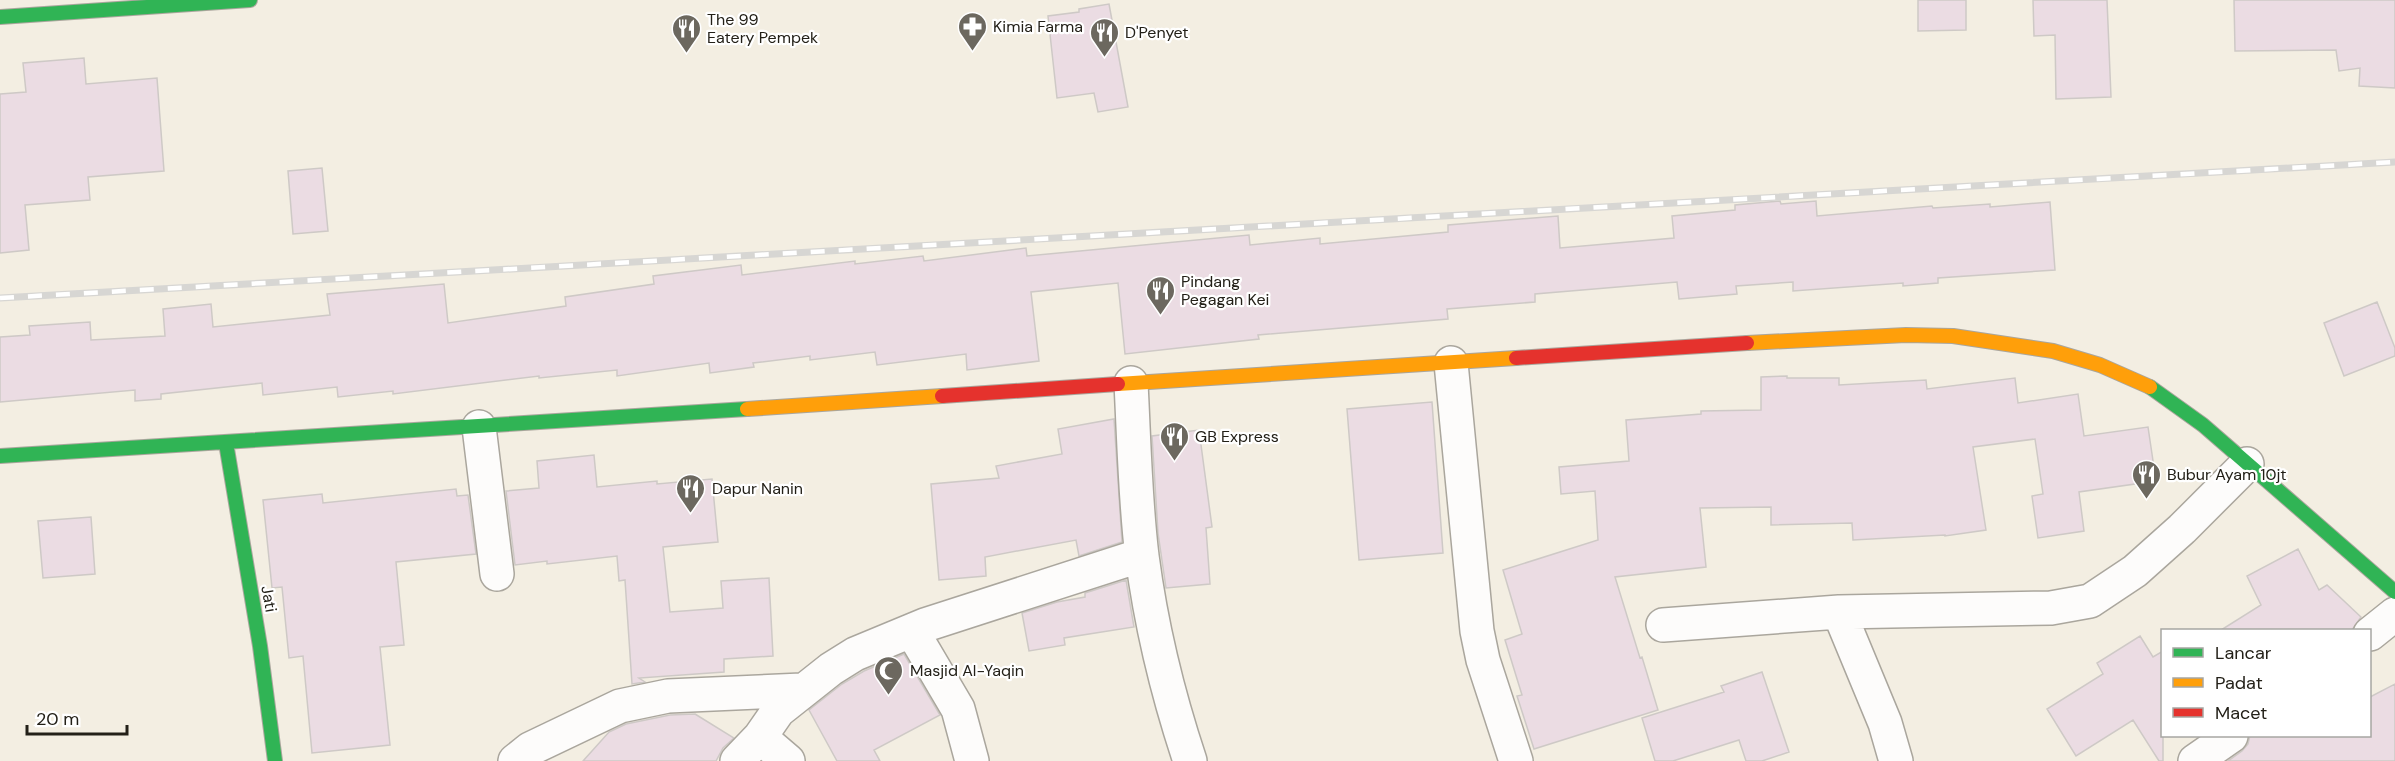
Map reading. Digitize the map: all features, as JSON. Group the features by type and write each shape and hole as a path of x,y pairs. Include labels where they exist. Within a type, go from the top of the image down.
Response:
{"street":[{"path":"0,17 250,0"},
{"path":"0,456 226,444 1698,346 1906,335 1953,336 2000,341 2052,351 2100,365 2151,387 2203,425 2395,592"},
{"path":"1451,363 1480,646 1516,761"},
{"path":"1131,383 1142,555 1151,610 1174,709 1190,761"},
{"path":"479,427 497,574"},
{"name":"Jati","path":"226,444 260,646 275,761"},
{"path":"1663,625 1839,612 2051,608 2090,601 2135,571 2247,464"},
{"path":"737,761 760,736 778,711 802,690 855,654 912,631 1142,555"},
{"path":"1839,612 1885,723 1896,761"},
{"path":"2371,633 2395,614"},
{"path":"912,631 958,710 972,761"},
{"path":"515,761 530,749 620,706 668,696 802,690"},
{"path":"760,736 788,761"},
{"path":"2195,761 2227,737"}],"building":[{"path":"1918,0 1966,0 1966,30 1918,31"},
{"path":"2033,0 2107,0 2111,97 2056,99 2055,35 2034,36"},
{"path":"2234,0 2395,0 2395,88 2359,86 2360,68 2339,71 2336,50 2235,51"},
{"path":"1109,4 1128,107 1098,112 1094,93 1057,98 1048,16 1079,12 1079,9"},
{"path":"84,58 86,84 157,78 164,171 88,177 90,200 25,205 29,250 0,253 0,94 26,92 23,63"},
{"path":"322,168 328,231 293,234 288,171"},
{"path":"1780,201 1781,204 1816,201 1817,216 1932,206 1933,208 1990,204 1990,207 2050,202 2055,270 1938,278 1938,283 1903,286 1903,283 1793,291 1793,282 1736,286 1737,294 1679,299 1677,282 1535,294 1535,302 1447,309 1448,319 1258,335 1259,339 1125,354 1118,283 1031,292 1039,361 967,370 966,354 877,365 875,352 810,360 810,356 753,363 754,367 710,373 709,363 617,376 617,370 539,378 539,376 393,394 393,391 338,397 337,387 263,395 262,383 161,394 161,399 135,401 135,390 0,402 0,337 30,335 29,326 90,322 91,340 165,336 163,309 211,304 213,327 330,315 327,294 444,284 448,323 566,306 565,297 654,284 653,276 741,265 742,275 855,261 855,264 923,256 924,261 1026,248 1027,256 1249,235 1250,245 1320,238 1320,244 1448,232 1448,225 1558,216 1560,248 1674,238 1672,216 1735,210 1735,205"},
{"path":"2377,302 2395,348 2395,356 2344,376 2324,323"},
{"path":"1787,376 1787,378 1839,378 1839,385 1926,380 1927,389 2015,378 2018,403 2078,394 2084,436 2148,427 2156,481 2079,492 2084,531 2038,538 2032,496 2043,494 2035,439 1973,447 1986,530 1945,536 1853,540 1852,523 1771,525 1771,507 1700,508 1706,567 1615,577 1658,710 1534,749 1517,696 1522,695 1505,640 1522,634 1503,570 1598,540 1595,491 1561,494 1559,467 1629,461 1626,420 1701,414 1701,411 1761,410 1761,377"},
{"path":"1432,402 1443,553 1359,560 1347,409"},
{"path":"1114,419 1122,542 1079,556 1076,540 985,557 986,576 939,580 931,484 999,478 996,466 1062,454 1058,429"},
{"path":"1199,430 1212,527 1206,528 1210,584 1166,588 1158,533 1152,436"},
{"path":"594,455 597,487 657,481 657,484 712,479 718,542 663,547 670,612 723,608 721,581 769,578 773,656 724,659 724,672 639,678 645,682 632,684 625,580 619,581 617,556 547,564 547,561 515,565 506,491 539,488 537,461"},
{"path":"456,489 457,496 468,495 476,554 396,562 404,645 380,647 390,745 312,753 303,656 289,658 282,587 272,588 263,500 322,494 323,503"},
{"path":"91,517 95,574 43,578 38,521"},
{"path":"2298,549 2319,590 2327,585 2361,617 2353,629 2223,629 2261,605 2247,576"},
{"path":"1126,580 1134,627 1064,638 1065,645 1029,651 1022,613 1057,602 1085,597 1085,593"},
{"path":"2140,636 2153,657 2161,652 2163,761 2159,761 2133,720 2076,756 2047,709 2103,674 2097,663"},
{"path":"904,654 940,715 874,750 880,761 837,761 809,710 842,684 864,671"},
{"path":"1762,672 1789,752 1762,761 1746,761 1739,740 1673,761 1655,761 1642,718 1724,692 1721,686"},
{"path":"2395,684 2395,761 2228,761 2242,751 2248,744 2250,737 2371,737 2371,696"},
{"path":"695,714 734,738 723,748 716,761 583,761 609,732 626,724 670,715"}],"railway":[{"path":"0,298 2395,162"}],"traffic: fast":[{"path":"0,17 250,0"},
{"path":"2150,387 2203,425 2395,592"},
{"path":"0,456 747,409"},
{"path":"226,443 260,646 275,761"}],"traffic: slow":[{"path":"1747,343 1906,335 1953,336 2053,351 2100,365 2150,387"},
{"path":"1118,384 1516,358"},
{"path":"747,409 942,396"}],"traffic: jam":[{"path":"1516,358 1747,343"},
{"path":"942,396 1118,384"}],"place":[{"name":"Kimia Farma","path":"972,52"},
{"name":"The 99 Eatery Pempek","path":"686,54"},
{"name":"D'Penyet","path":"1104,58"},
{"name":"Pindang Pegagan Kei","path":"1160,316"},
{"name":"GB Express","path":"1174,462"},
{"name":"Bubur Ayam 10jt","path":"2146,500"},
{"name":"Dapur Nanin","path":"691,514"},
{"name":"Masjid Al-Yaqin","path":"889,696"}]}
